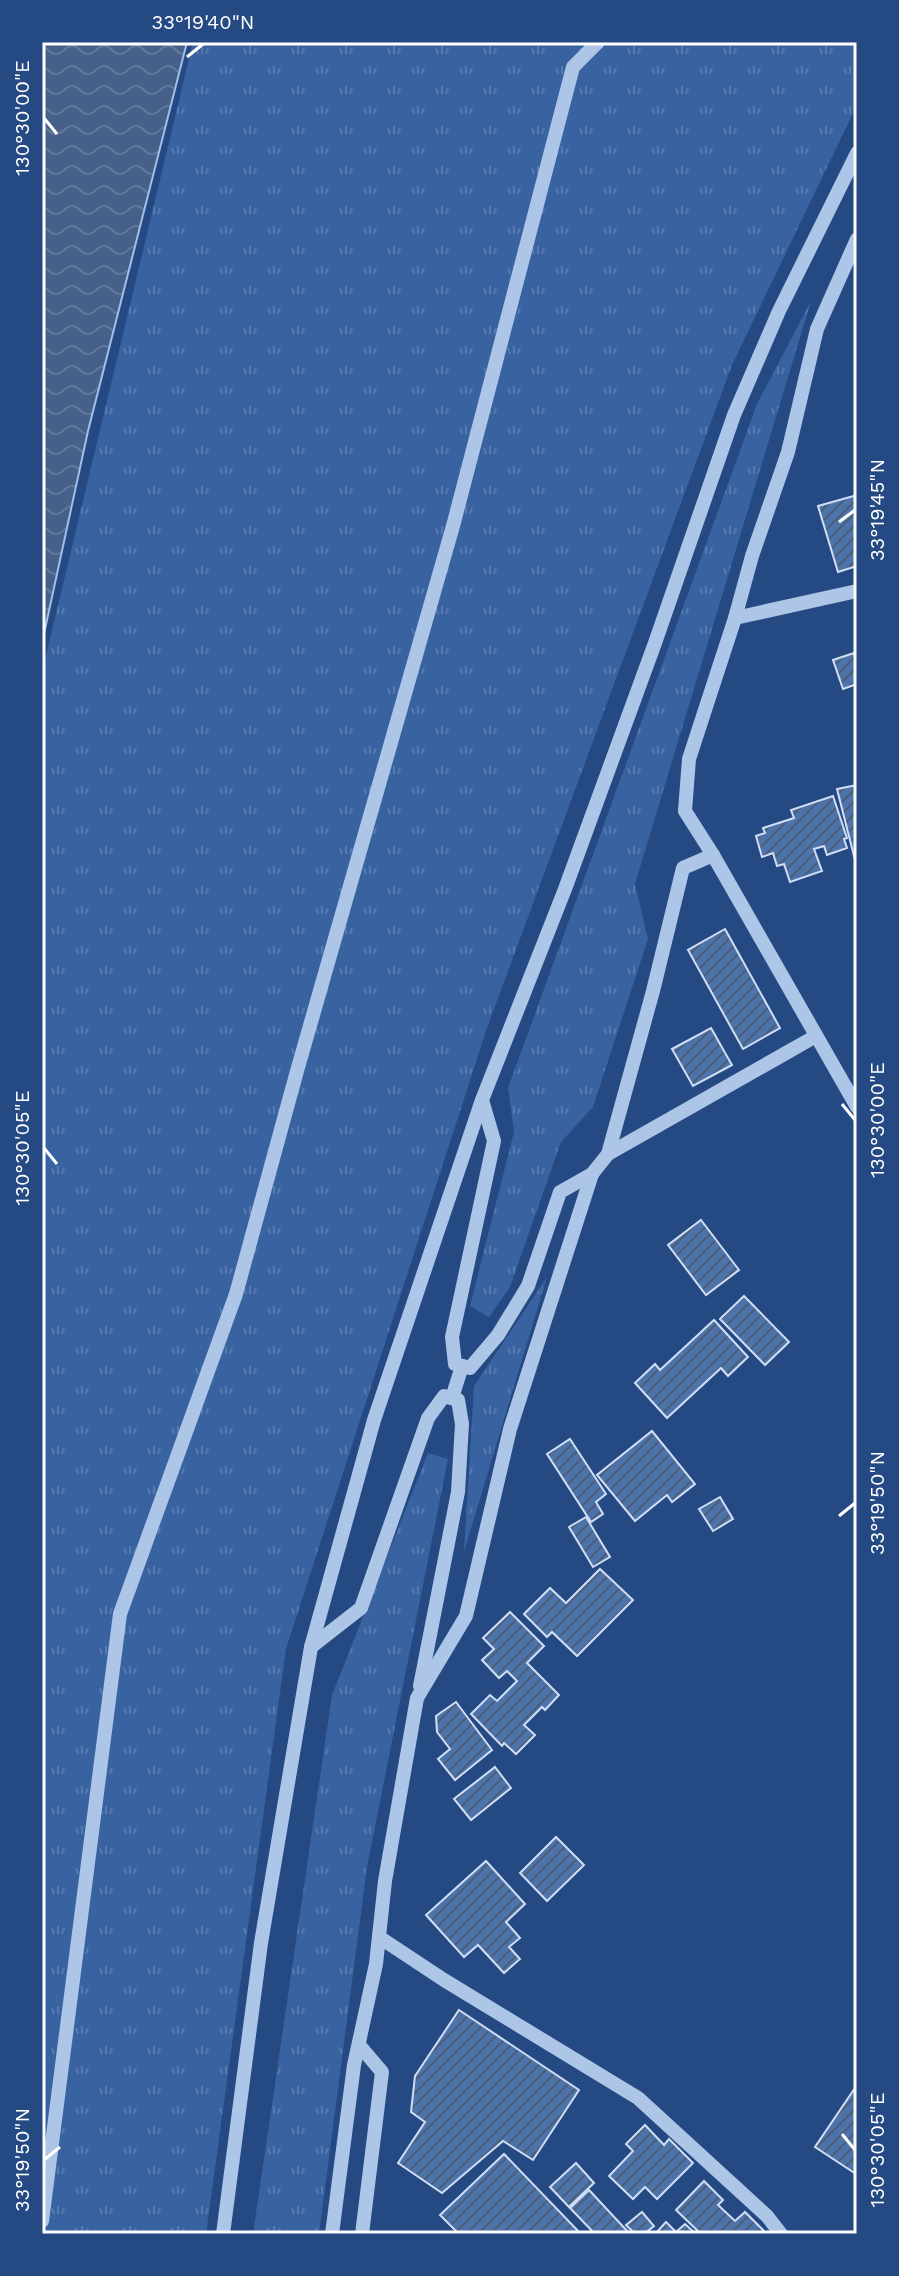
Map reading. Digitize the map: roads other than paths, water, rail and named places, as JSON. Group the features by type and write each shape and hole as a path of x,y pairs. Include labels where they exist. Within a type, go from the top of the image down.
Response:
{"street":[{"path":"42,2221 120,1614 236,1294 453,526 573,67 598,42"},
{"path":"223,2234 261,1943 311,1647 374,1420 482,1100 565,889 645,672 734,415 779,311 857,153"},
{"path":"857,239 817,329 788,452 689,759 685,811 857,1107"},
{"path":"735,618 857,591"},
{"path":"608,1154 683,868 713,855"},
{"path":"417,1698 466,1616 510,1429 592,1174 608,1154 816,1036"},
{"path":"482,1100 494,1141 452,1337 455,1364 470,1368 498,1335 528,1286 560,1192 592,1174"},
{"path":"452,1398 462,1366"},
{"path":"311,1647 361,1608 428,1418 444,1396 458,1400 462,1424 458,1492 385,1881 376,1964 359,2045 332,2234"},
{"path":"379,1937 638,2098 767,2216 781,2234"},
{"path":"359,2045 382,2072 362,2234"}],"water":[{"path":"42,42 187,42 88,431 42,643"}]}
